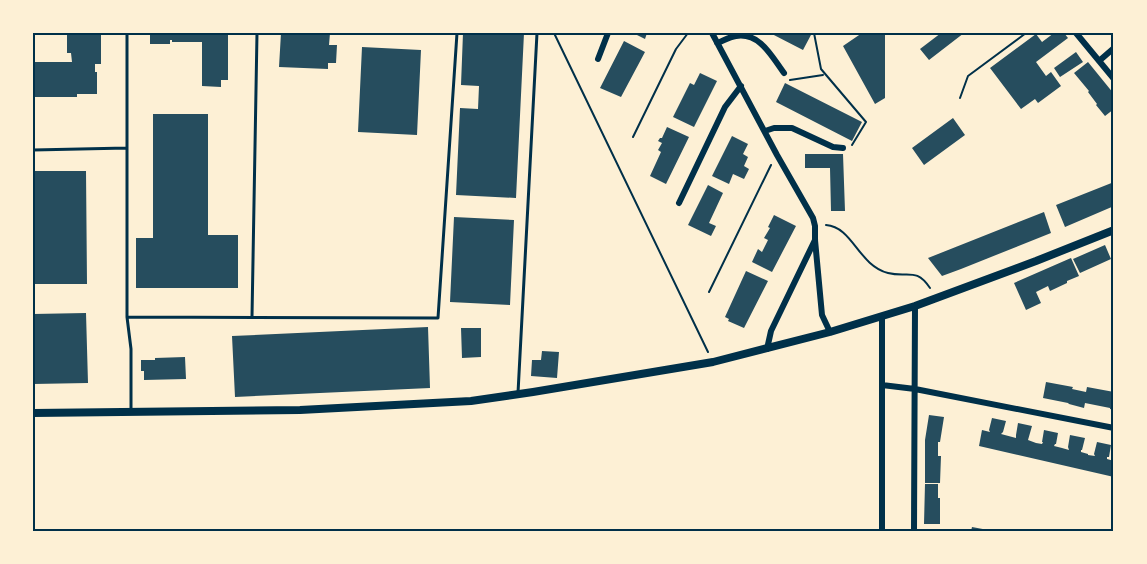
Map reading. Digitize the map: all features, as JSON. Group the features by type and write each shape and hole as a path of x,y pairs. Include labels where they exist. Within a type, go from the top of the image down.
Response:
{"street":[{"path":"598,59 608,33"},
{"path":"712,33 813,218 822,315 830,332"},
{"path":"1076,33 1114,79"},
{"path":"717,43 733,36 742,35 752,38 762,43 784,73"},
{"path":"1099,61 1114,48"},
{"path":"679,203 725,107 741,86"},
{"path":"765,131 774,128 792,128 833,147 843,148"},
{"path":"33,413 300,410 471,401 713,362 830,332 915,306 1114,230"},
{"path":"767,349 771,331 815,240"},
{"path":"914,531 915,306"},
{"path":"882,316 882,531"},
{"path":"882,384 1114,428"}],"lane":[{"path":"127,33 127,316 131,349 131,412"},
{"path":"252,317 257,33"},
{"path":"127,316 438,318 457,33"},
{"path":"518,394 537,33"},
{"path":"33,150 127,148"}],"path":[{"path":"554,33 713,362"},
{"path":"633,137 676,49 688,33"},
{"path":"814,33 821,69 866,122 853,145 843,148"},
{"path":"960,98 968,76 1026,33"},
{"path":"784,73 787,81 825,75"},
{"path":"709,292 777,154"},
{"path":"815,226 825,225 843,232 869,263 877,269 888,273 916,275 921,278 932,290 933,299"}],"building":[{"path":"67,33 101,33 101,64 95,64 97,94 77,94 77,97 33,97 33,62 72,62 71,53 67,53"},
{"path":"150,33 228,33 228,80 221,80 221,87 202,86 202,42 172,42 170,40 170,44 150,44"},
{"path":"281,33 330,33 329,45 337,45 336,63 328,63 328,69 279,67"},
{"path":"463,33 524,33 516,198 456,195 460,108 478,109 479,86 461,85"},
{"path":"633,33 647,33 645,39"},
{"path":"770,33 812,33 803,50"},
{"path":"862,33 885,33 885,98 875,104 843,46"},
{"path":"941,33 964,33 929,60 920,49"},
{"path":"1054,33 1064,33 1068,38 1036,62 1046,76 1051,72 1061,86 1038,103 1035,99 1021,109 990,68 1036,34 1042,42"},
{"path":"624,41 645,52 621,97 600,88"},
{"path":"362,47 421,50 417,135 358,132"},
{"path":"1076,52 1083,62 1060,77 1054,68"},
{"path":"1088,62 1114,94 1114,109 1105,116 1074,73"},
{"path":"700,73 717,81 694,127 673,117 690,83 694,85"},
{"path":"785,83 862,122 852,141 776,102"},
{"path":"153,114 208,114 208,235 238,235 238,288 136,288 136,238 153,238"},
{"path":"953,118 965,135 924,165 912,148"},
{"path":"667,127 689,137 666,184 650,176 661,152 658,150 662,143 658,141"},
{"path":"732,136 748,144 743,154 748,157 744,166 749,169 744,179 733,174 729,184 712,176"},
{"path":"805,154 843,154 845,211 831,211 830,168 805,168"},
{"path":"33,171 86,171 87,284 33,284"},
{"path":"1114,182 1114,206 1065,227 1056,205"},
{"path":"708,185 723,193 709,223 716,226 711,236 688,225"},
{"path":"1044,212 1051,233 961,269 942,276 928,258"},
{"path":"774,215 796,226 772,272 752,262 758,249 762,252 768,240 764,238"},
{"path":"454,217 514,220 510,305 450,302"},
{"path":"1105,245 1111,259 1080,273 1073,259"},
{"path":"1071,258 1079,276 1050,291 1048,286 1036,292 1041,303 1026,310 1014,283"},
{"path":"746,271 768,281 744,328 728,321 729,319 725,317"},
{"path":"86,313 88,383 33,384 33,314"},
{"path":"428,327 430,388 235,397 232,336"},
{"path":"461,328 481,328 481,357 462,358"},
{"path":"542,351 559,352 557,378 531,376 532,360 541,360"},
{"path":"185,357 186,379 144,380 141,360"},
{"path":"1046,382 1086,392 1087,387 1114,392 1114,410 1085,403 1084,408 1043,398"},
{"path":"929,415 944,417 940,442 938,442 938,456 941,456 940,483 925,483 925,440"},
{"path":"992,418 1006,421 1001,434 1016,438 1018,423 1032,426 1028,440 1036,443 1042,444 1044,430 1058,433 1054,446 1069,450 1070,435 1085,438 1081,452 1088,455 1095,456 1097,442 1111,445 1107,459 1114,461 1114,477 979,446 982,430 990,432"},
{"path":"925,484 938,484 940,524 924,524"},
{"path":"972,527 988,530 988,531 971,531"}]}
